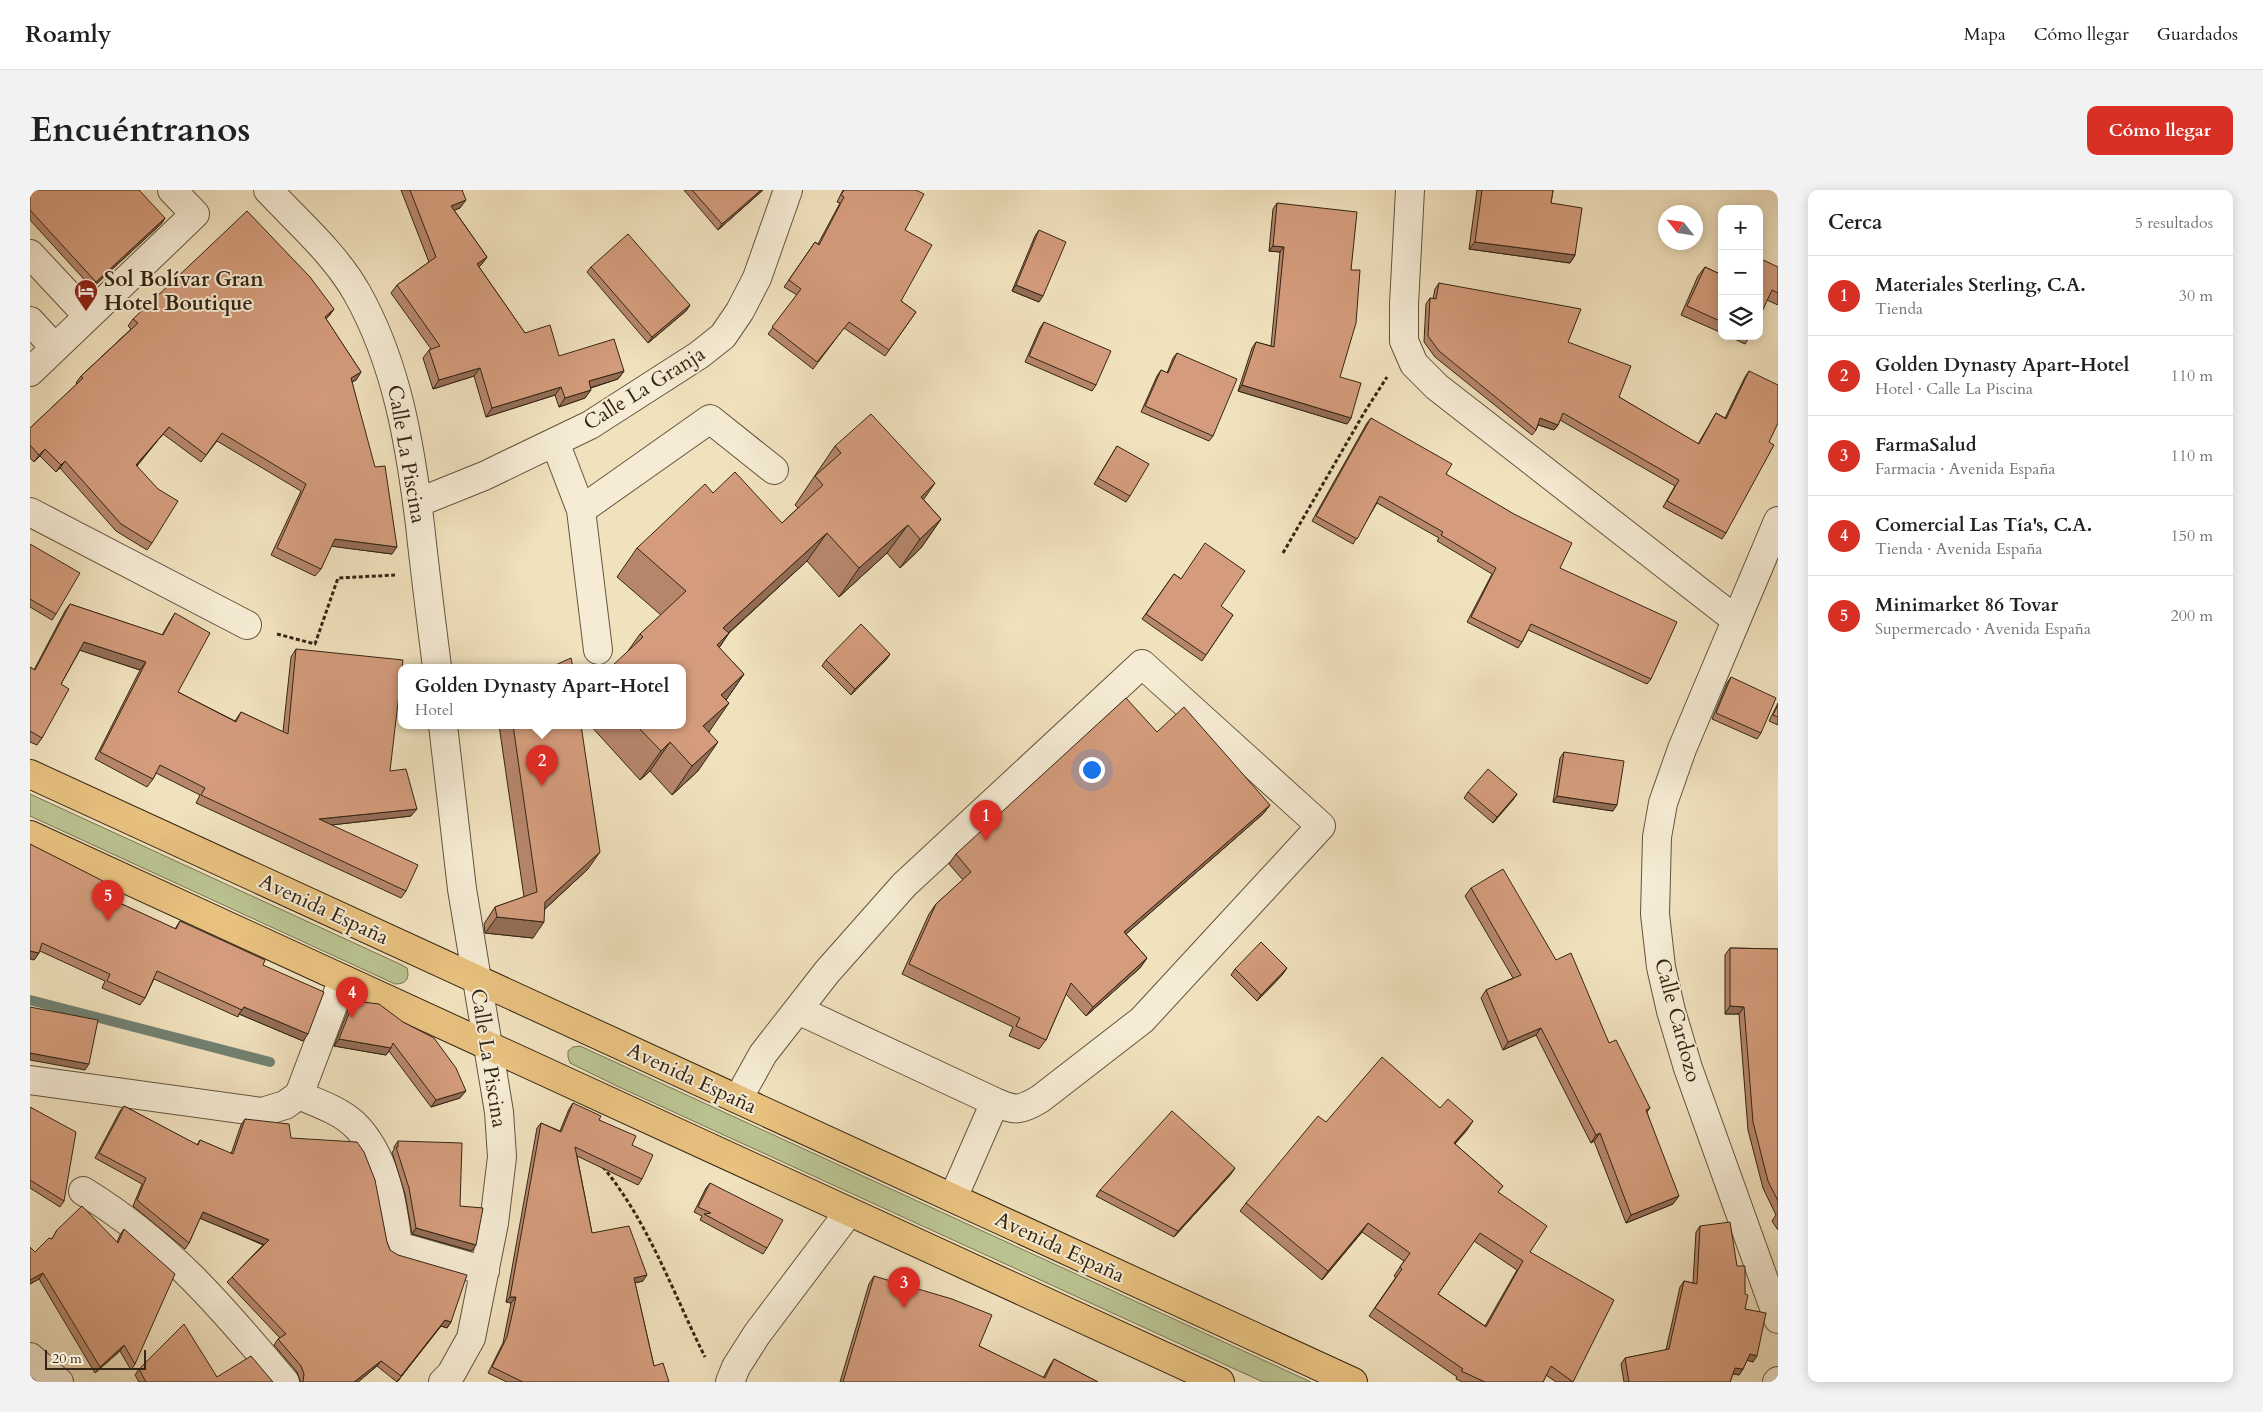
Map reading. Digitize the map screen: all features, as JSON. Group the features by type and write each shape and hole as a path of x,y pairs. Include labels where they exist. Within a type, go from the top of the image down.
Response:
{"main road":[{"name":"Avenida España","path":"30,774 1353,1382"},
{"path":"30,835 1220,1382"}],"street":[{"path":"30,372 195,214 172,190"},
{"name":"Calle La Piscina","path":"268,190 331,258 356,292 393,376 408,440 437,664"},
{"name":"Calle La Granja","path":"417,503 484,476 590,425 699,355 723,336 740,311 757,278 788,190"},
{"path":"1410,190 1404,341 1414,364 1437,387 1736,620"},
{"path":"30,254 88,316"},
{"path":"30,321 55,348"},
{"path":"581,510 710,419 774,470"},
{"path":"555,442 581,510 598,650"},
{"path":"30,512 247,625"},
{"name":"Calle Cardozo","path":"1778,521 1682,749 1663,803 1657,838 1655,914 1660,967 1674,1020 1692,1077 1778,1319"},
{"path":"738,1099 763,1054 827,972 904,885 1142,664 1321,826 1142,1020 1040,1099 1019,1109 1012,1109 995,1102 798,1010"},
{"name":"Calle La Piscina","path":"443,729 462,889 500,1112 502,1157 494,1223 471,1338 451,1374 443,1382"},
{"path":"30,1080 262,1112 273,1110 285,1105 299,1095 343,979"},
{"path":"299,1095 338,1112 354,1124 367,1142 382,1169 393,1202 398,1246 485,1271"},
{"path":"953,1198 995,1102"},
{"path":"83,1191 117,1211 172,1256 217,1304 284,1382"},
{"path":"730,1382 736,1367 756,1334 849,1212"},
{"path":"30,1357 60,1382"}],"path":[{"path":"1283,553 1382,384 1392,371 1410,354"},
{"path":"247,625 315,644 338,578 426,573"},
{"path":"600,1162 619,1186 645,1229 706,1359"}],"green space":[{"path":"30,794 402,965 407,968 407,978 402,983 395,984 30,816"},
{"path":"580,1046 1311,1382 1263,1382 619,1087 570,1063 568,1051 573,1047"}],"building":[{"path":"30,190 139,190 165,218 96,282 30,210"},
{"path":"410,190 462,190 466,200 451,206 487,257 477,264 525,333 550,325 559,356 614,339 624,371 589,381 591,390 565,398 561,387 492,408 480,368 439,380 429,350 440,346 397,285 436,257"},
{"path":"692,190 761,190 722,224"},
{"path":"844,190 916,190 924,194 905,230 932,245 901,301 916,312 889,350 849,322 817,362 772,327 801,289 789,280 815,242 819,245 844,197 841,195"},
{"path":"1482,190 1553,190 1551,203 1582,208 1575,255 1475,242"},
{"path":"1277,203 1357,212 1351,270 1360,270 1356,323 1340,377 1361,383 1351,418 1242,385 1256,342 1274,347 1284,247 1273,246"},
{"path":"247,211 310,277 334,309 325,317 361,372 351,378 375,467 385,466 397,547 335,539 321,569 277,548 306,484 222,433 206,455 169,427 136,465 158,489 178,501 152,543 121,524 65,461 61,465 45,449 39,455 30,445 30,428 83,378 81,376 138,323 133,319"},
{"path":"1039,230 1066,242 1043,296 1016,285"},
{"path":"628,234 690,305 652,337 591,267"},
{"path":"1763,260 1778,267 1778,293 1772,290 1763,309"},
{"path":"1705,267 1718,273 1718,320 1687,306"},
{"path":"1439,283 1581,309 1568,342 1631,366 1619,397 1699,444 1716,413 1726,419 1749,371 1778,385 1778,423 1769,442 1774,445 1726,533 1667,501 1679,480 1563,413 1558,425 1540,418 1536,430 1439,351 1428,336 1430,298 1436,299"},
{"path":"1044,322 1111,351 1096,385 1029,356"},
{"path":"1177,353 1237,379 1213,436 1145,406 1161,370 1168,373"},
{"path":"871,414 935,483 921,497 941,519 920,539 908,525 859,568 827,533 723,628 729,633 717,645 744,674 721,695 729,703 703,726 718,742 692,766 670,742 661,751 640,729 686,729 686,664 614,664 643,637 640,634 686,591 637,548 705,484 713,493 735,472 782,523 823,485 815,476 841,453 835,446"},
{"path":"1371,418 1452,464 1446,474 1514,514 1572,543 1560,568 1677,622 1651,679 1531,624 1522,642 1471,617 1496,568 1441,535 1443,532 1380,496 1357,539 1316,516"},
{"path":"1117,446 1149,464 1130,496 1098,478"},
{"path":"1205,543 1245,571 1221,606 1233,615 1206,655 1146,614 1174,574 1181,579"},
{"path":"30,544 80,573 56,614 30,599"},
{"path":"70,604 163,635 175,613 210,633 178,692 236,722 241,712 288,734 296,649 403,660 403,664 398,664 398,703 390,771 406,769 417,809 319,819 418,865 406,891 201,795 205,788 160,765 153,779 100,752 146,662 84,642 61,684 69,689 42,738 30,731 30,667 35,670"},
{"path":"861,624 890,654 855,689 826,660"},
{"path":"571,658 572,664 558,664"},
{"path":"1731,677 1776,698 1761,733 1716,713"},
{"path":"1126,698 1157,732 1184,707 1270,805 1124,932 1147,958 1093,1007 1071,983 1046,1040 1016,1026 1020,1018 909,964 936,904 971,872 956,854"},
{"path":"1778,705 1778,717 1773,715"},
{"path":"514,729 582,729 600,852 545,902 544,922 497,917 495,907 537,892"},
{"path":"1564,752 1624,761 1617,805 1557,796"},
{"path":"1488,769 1517,794 1497,817 1468,792"},
{"path":"30,844 103,881 98,893 176,929 180,921 265,960 263,965 324,992 308,1034 244,1007 242,1010 157,971 145,998 107,981 110,974 42,943 39,953 30,951"},
{"path":"1503,869 1556,960 1571,953 1609,1043 1616,1040 1650,1108 1646,1110 1679,1196 1631,1215 1600,1133 1596,1135 1541,1028 1508,1042 1486,990 1521,975 1471,888"},
{"path":"1261,942 1287,968 1261,995 1235,969"},
{"path":"1730,948 1778,949 1778,1201 1768,1181 1753,1122 1744,1007 1730,1006"},
{"path":"354,1001 379,1004 403,1022 434,1038 456,1068 466,1091 436,1100 393,1043 391,1048 339,1039"},
{"path":"30,1007 98,1020 89,1064 30,1053"},
{"path":"1382,1057 1440,1108 1448,1099 1473,1121 1454,1143 1503,1186 1498,1192 1547,1226 1530,1252 1614,1300 1573,1382 1551,1366 1543,1382 1485,1382 1461,1371 1463,1369 1375,1308 1402,1269 1400,1267 1410,1253 1368,1223 1328,1271 1246,1203 1318,1116 1326,1122","holes":["1480,1233 1523,1261 1486,1327 1438,1294"]},
{"path":"573,1103 601,1116 599,1120 636,1136 632,1145 653,1155 642,1179 575,1147 592,1233 629,1226 647,1275 634,1278 654,1366 663,1363 669,1382 523,1382 492,1367 507,1337 516,1297 510,1297 541,1123 561,1132"},
{"path":"124,1106 198,1145 200,1140 233,1154 245,1119 289,1124 291,1138 357,1142 364,1152 375,1180 390,1250 398,1255 467,1275 451,1322 445,1320 401,1376 381,1361 354,1382 303,1382 304,1374 301,1366 278,1339 286,1334 232,1277 269,1240 203,1212 189,1243 137,1200 146,1178 99,1153"},
{"path":"30,1107 76,1132 64,1201 30,1180"},
{"path":"1172,1111 1235,1168 1178,1231 1100,1190"},
{"path":"398,1141 462,1143 460,1206 483,1208 476,1245 416,1228 409,1188 396,1147 398,1147"},
{"path":"710,1183 783,1220 767,1248 704,1214 711,1213 698,1207"},
{"path":"82,1206 118,1243 124,1229 175,1274 135,1364 124,1345 100,1367 43,1273 30,1280 30,1247 35,1252 49,1238 52,1239 57,1230"},
{"path":"1730,1222 1737,1266 1745,1266 1745,1294 1748,1295 1745,1309 1766,1313 1757,1356 1750,1354 1743,1369 1735,1368 1730,1382 1629,1382 1625,1358 1669,1349 1684,1281 1697,1284 1700,1226"},
{"path":"874,1276 952,1299 992,1315 979,1346 1045,1378 1054,1359 1098,1382 843,1382"},
{"path":"184,1324 217,1377 251,1356 273,1382 146,1382 139,1369"}],"waterway":[{"path":"30,1000 270,1062"}],"place":[{"name":"Sol Bolívar Gran Hotel Boutique","path":"86,312"},
{"name":"Golden Dynasty Apart-Hotel","path":"542,786"},
{"name":"Materiales Sterling, C.A.","path":"986,841"},
{"name":"Minimarket 86 Tovar","path":"108,921"},
{"name":"Comercial Las Tía's, C.A.","path":"352,1018"},
{"name":"FarmaSalud","path":"904,1308"}]}
